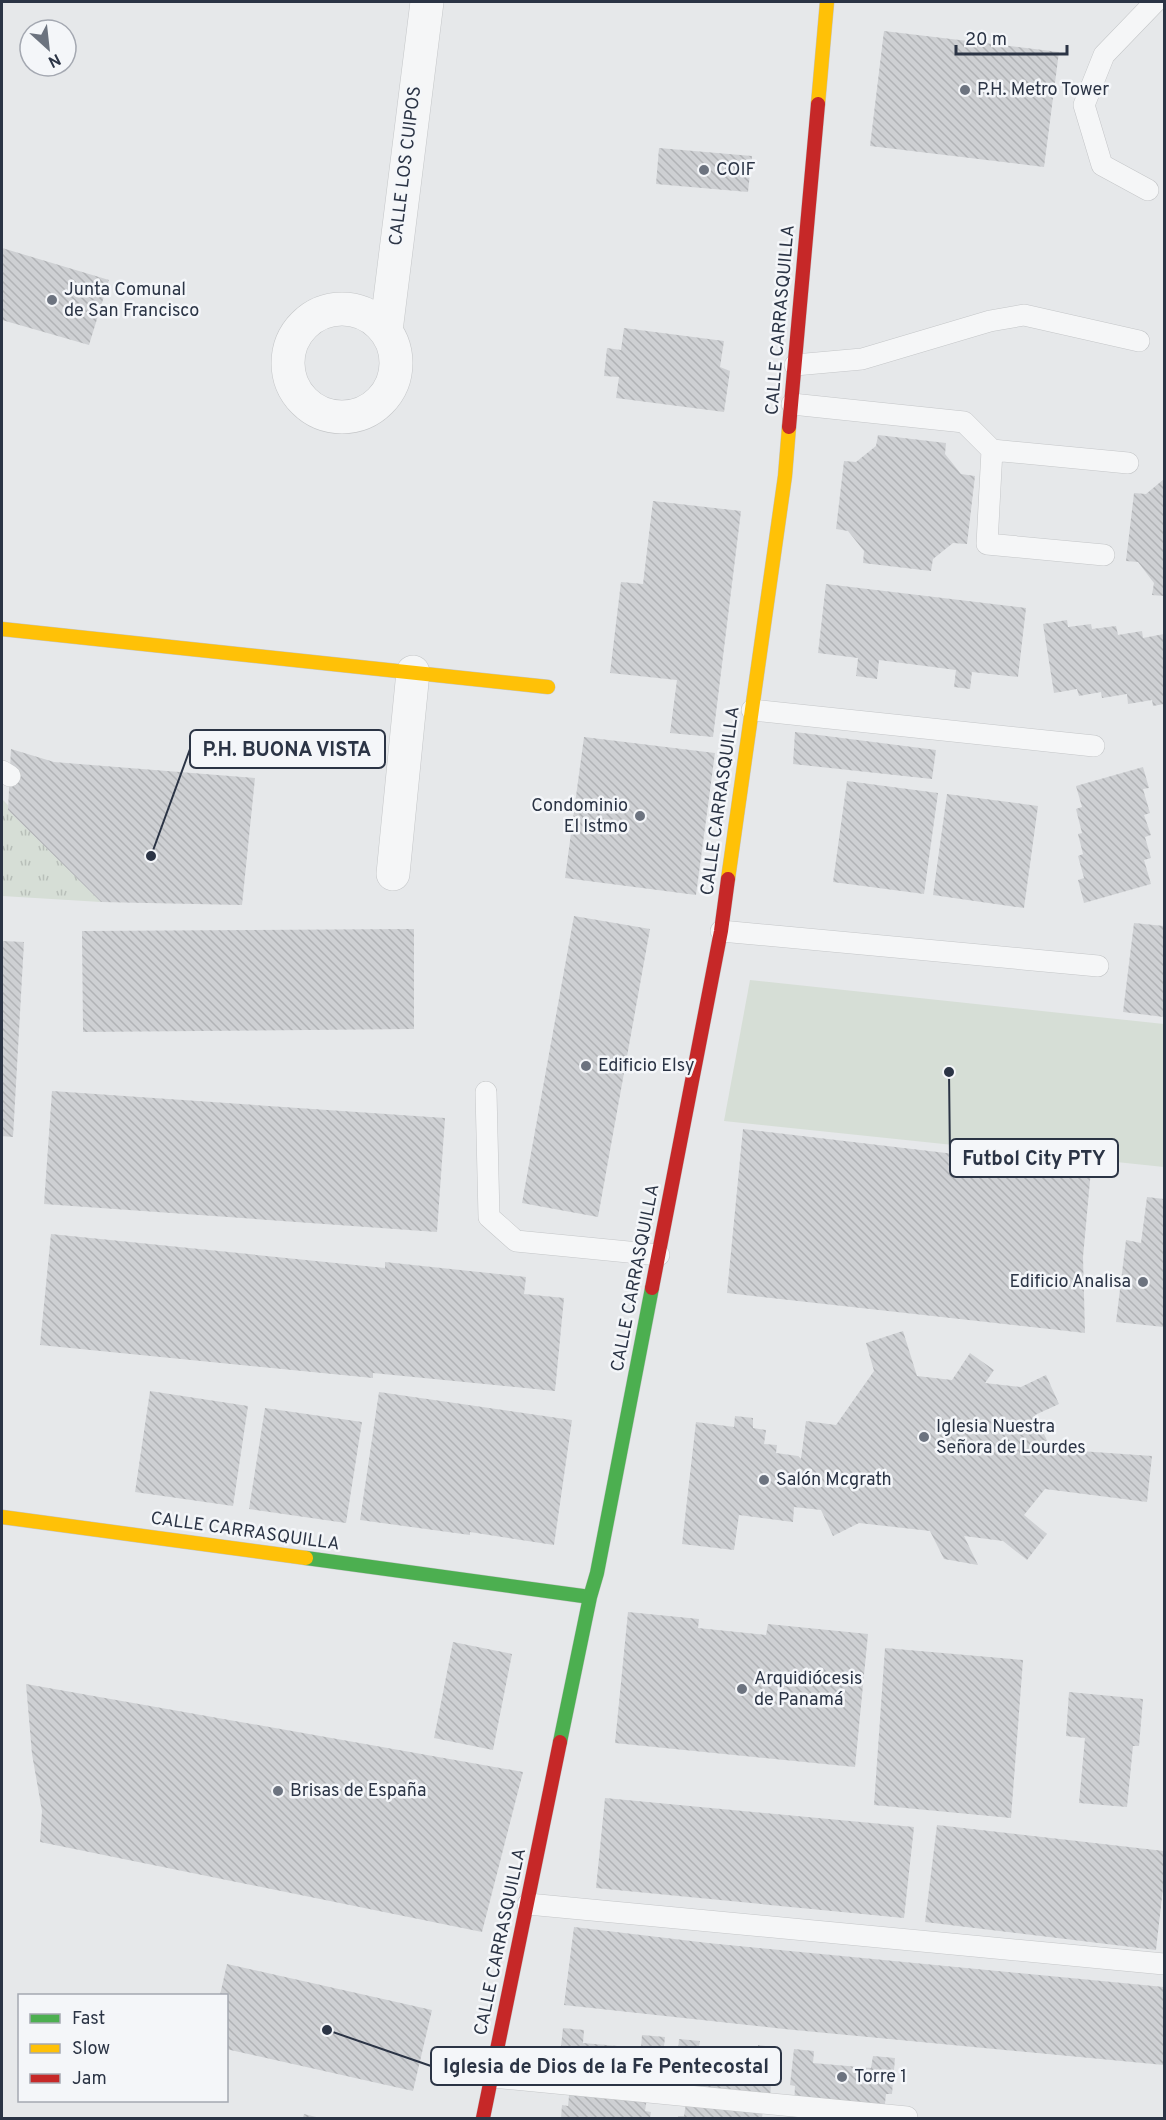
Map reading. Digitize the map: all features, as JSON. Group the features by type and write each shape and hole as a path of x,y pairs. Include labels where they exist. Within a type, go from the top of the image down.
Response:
{"street":[{"name":"CALLE LOS CUIPOS","path":"386,330 427,2"},
{"name":"CALLE CARRASQUILLA","path":"483,2118 590,1597 597,1573 721,931 785,476 827,2"},
{"path":"2,629 548,687"},
{"path":"393,874 413,672"},
{"name":"CALLE CARRASQUILLA","path":"2,1517 590,1597"}],"lane":[{"path":"1148,190 1102,165 1084,105 1104,55 1155,2"},
{"path":"795,365 862,359 990,321 1024,315 1139,341"},
{"path":"792,404 964,422 993,450 1128,463"},
{"path":"993,450 987,544 1104,555"},
{"path":"752,710 1094,746"},
{"path":"721,931 1098,966"},
{"path":"486,1092 489,1217 516,1241 659,1255"},
{"path":"528,1904 1164,1964"},
{"path":"492,2077 907,2117"}],"green space":[{"path":"2,799 8,805 8,810 101,902 2,896"},
{"path":"750,980 1164,1024 1164,1167 724,1121"}],"building":[{"name":"P.H. Metro Tower","path":"884,31 1059,52 1044,167 870,146"},
{"name":"COIF","path":"659,148 752,156 748,192 656,184"},
{"name":"Junta Comunal de San Francisco","path":"2,248 109,280 89,345 2,320"},
{"path":"624,328 724,341 720,367 730,371 724,412 616,398 619,377 604,376 607,348 621,350"},
{"path":"878,435 946,443 945,454 961,474 975,476 967,544 953,543 933,559 931,571 863,563 864,551 848,531 836,529 844,461 856,462 876,446"},
{"path":"1164,479 1164,596 1152,595 1154,583 1138,562 1126,561 1134,493 1146,494"},
{"path":"653,501 741,511 713,737 670,733 677,680 610,673 621,582 643,584"},
{"path":"826,584 1026,608 1018,677 972,672 970,689 954,687 956,670 879,660 877,679 856,676 858,658 818,653"},
{"path":"1067,620 1068,627 1091,624 1092,629 1116,626 1118,635 1142,631 1143,638 1164,634 1164,704 1153,706 1152,700 1128,704 1127,694 1102,698 1101,692 1079,696 1077,689 1054,693 1043,624"},
{"path":"795,732 936,750 932,779 793,764"},
{"name":"Condominio El Istmo","path":"584,737 715,753 696,895 565,878"},
{"path":"11,749 54,762 255,778 242,905 101,902 8,810"},
{"path":"1143,767 1149,788 1143,789 1150,813 1144,815 1151,835 1145,837 1151,858 1144,860 1151,884 1084,903 1078,880 1084,878 1078,856 1083,854 1078,834 1082,833 1076,809 1082,807 1076,786"},
{"path":"847,781 938,793 924,894 833,882"},
{"path":"947,794 1038,806 1024,908 933,895"},
{"name":"Edificio Elsy","path":"574,916 650,929 598,1217 522,1203"},
{"path":"1134,923 1164,926 1164,1017 1123,1012"},
{"path":"414,929 414,1029 83,1032 82,931"},
{"path":"2,941 24,942 13,1137 2,1136"},
{"path":"52,1091 445,1118 437,1232 44,1204"},
{"path":"743,1129 1091,1170 1083,1257 1085,1333 727,1293"},
{"name":"Edificio Analisa","path":"1147,1197 1164,1199 1164,1327 1116,1322 1126,1240 1141,1243"},
{"path":"51,1234 385,1268 385,1262 526,1277 524,1294 564,1298 555,1391 373,1373 373,1378 40,1345"},
{"name":"Iglesia Nuestra Señora de Lourdes","path":"903,1331 917,1376 952,1380 970,1353 994,1370 985,1383 1021,1387 1046,1375 1059,1404 1035,1415 1051,1449 1152,1456 1147,1502 1045,1489 1024,1515 1047,1534 1027,1560 1003,1541 964,1536 978,1565 944,1559 930,1531 859,1523 833,1536 821,1510 794,1507 793,1522 739,1515 734,1550 682,1544 696,1422 734,1427 735,1416 753,1418 753,1428 766,1430 764,1444 777,1445 776,1453 798,1456 801,1459 806,1421 836,1425 874,1371 866,1343"},
{"path":"150,1391 248,1406 233,1506 135,1492"},
{"path":"379,1392 572,1420 554,1545 470,1532 470,1535 360,1520"},
{"path":"265,1408 362,1422 346,1523 249,1509"},
{"name":"Arquidiócesis de Panamá","path":"628,1612 699,1619 698,1628 766,1635 768,1624 868,1634 855,1767 615,1743"},
{"path":"453,1642 512,1654 493,1750 434,1738"},
{"path":"885,1648 1023,1660 1011,1818 874,1805"},
{"name":"Brisas de España","path":"26,1684 523,1772 482,1932 40,1842 42,1811 32,1754"},
{"path":"1069,1692 1143,1699 1139,1746 1133,1746 1127,1807 1079,1803 1085,1738 1066,1736"},
{"path":"605,1798 914,1827 904,1918 596,1888"},
{"path":"937,1825 1164,1851 1164,1879 1156,1950 925,1922"},
{"path":"574,1927 708,1943 1164,1987 1164,2065 784,2029 564,2005"},
{"path":"227,1964 432,2010 413,2091 228,2049 228,1994 220,1994"},
{"path":"563,2028 584,2030 583,2043 641,2048 642,2035 665,2037 661,2074 655,2073 653,2092 648,2091 645,2111 651,2112 650,2118 561,2118 562,2105 568,2106 570,2086 563,2086 565,2065 559,2065"},
{"path":"679,2039 700,2041 698,2053 757,2058 758,2045 780,2048 777,2084 771,2083 770,2103 764,2102 762,2118 678,2118 678,2116 684,2116 687,2097 679,2096 681,2076 676,2075"},
{"name":"Torre 1","path":"794,2049 814,2051 813,2063 871,2068 873,2056 895,2058 892,2094 886,2094 884,2112 878,2118 800,2118 801,2107 794,2106 795,2086 790,2085"},
{"path":"304,2114 320,2118 303,2118"}],"traffic: fast":[{"path":"560,1742 597,1573 652,1288"},
{"path":"306,1558 590,1597"}],"traffic: slow":[{"path":"818,104 827,2"},
{"path":"728,879 785,476 789,427"},
{"path":"2,629 548,687"},
{"path":"2,1517 306,1558"}],"traffic: jam":[{"path":"789,427 818,104"},
{"path":"652,1288 721,931 728,879"},
{"path":"483,2118 560,1742"}],"place":[{"name":"P.H. Metro Tower","path":"965,90"},
{"name":"COIF","path":"704,170"},
{"name":"Junta Comunal de San Francisco","path":"52,300"},
{"name":"Condominio El Istmo","path":"640,816"},
{"name":"P.H. BUONA VISTA","path":"151,856"},
{"name":"Edificio Elsy","path":"586,1066"},
{"name":"Futbol City PTY","path":"949,1072"},
{"name":"Edificio Analisa","path":"1143,1282"},
{"name":"Iglesia Nuestra Señora de Lourdes","path":"924,1437"},
{"name":"Salón Mcgrath","path":"764,1480"},
{"name":"Arquidiócesis de Panamá","path":"742,1689"},
{"name":"Brisas de España","path":"278,1791"},
{"name":"Iglesia de Dios de la Fe Pentecostal","path":"327,2030"},
{"name":"Torre 1","path":"842,2077"}]}
